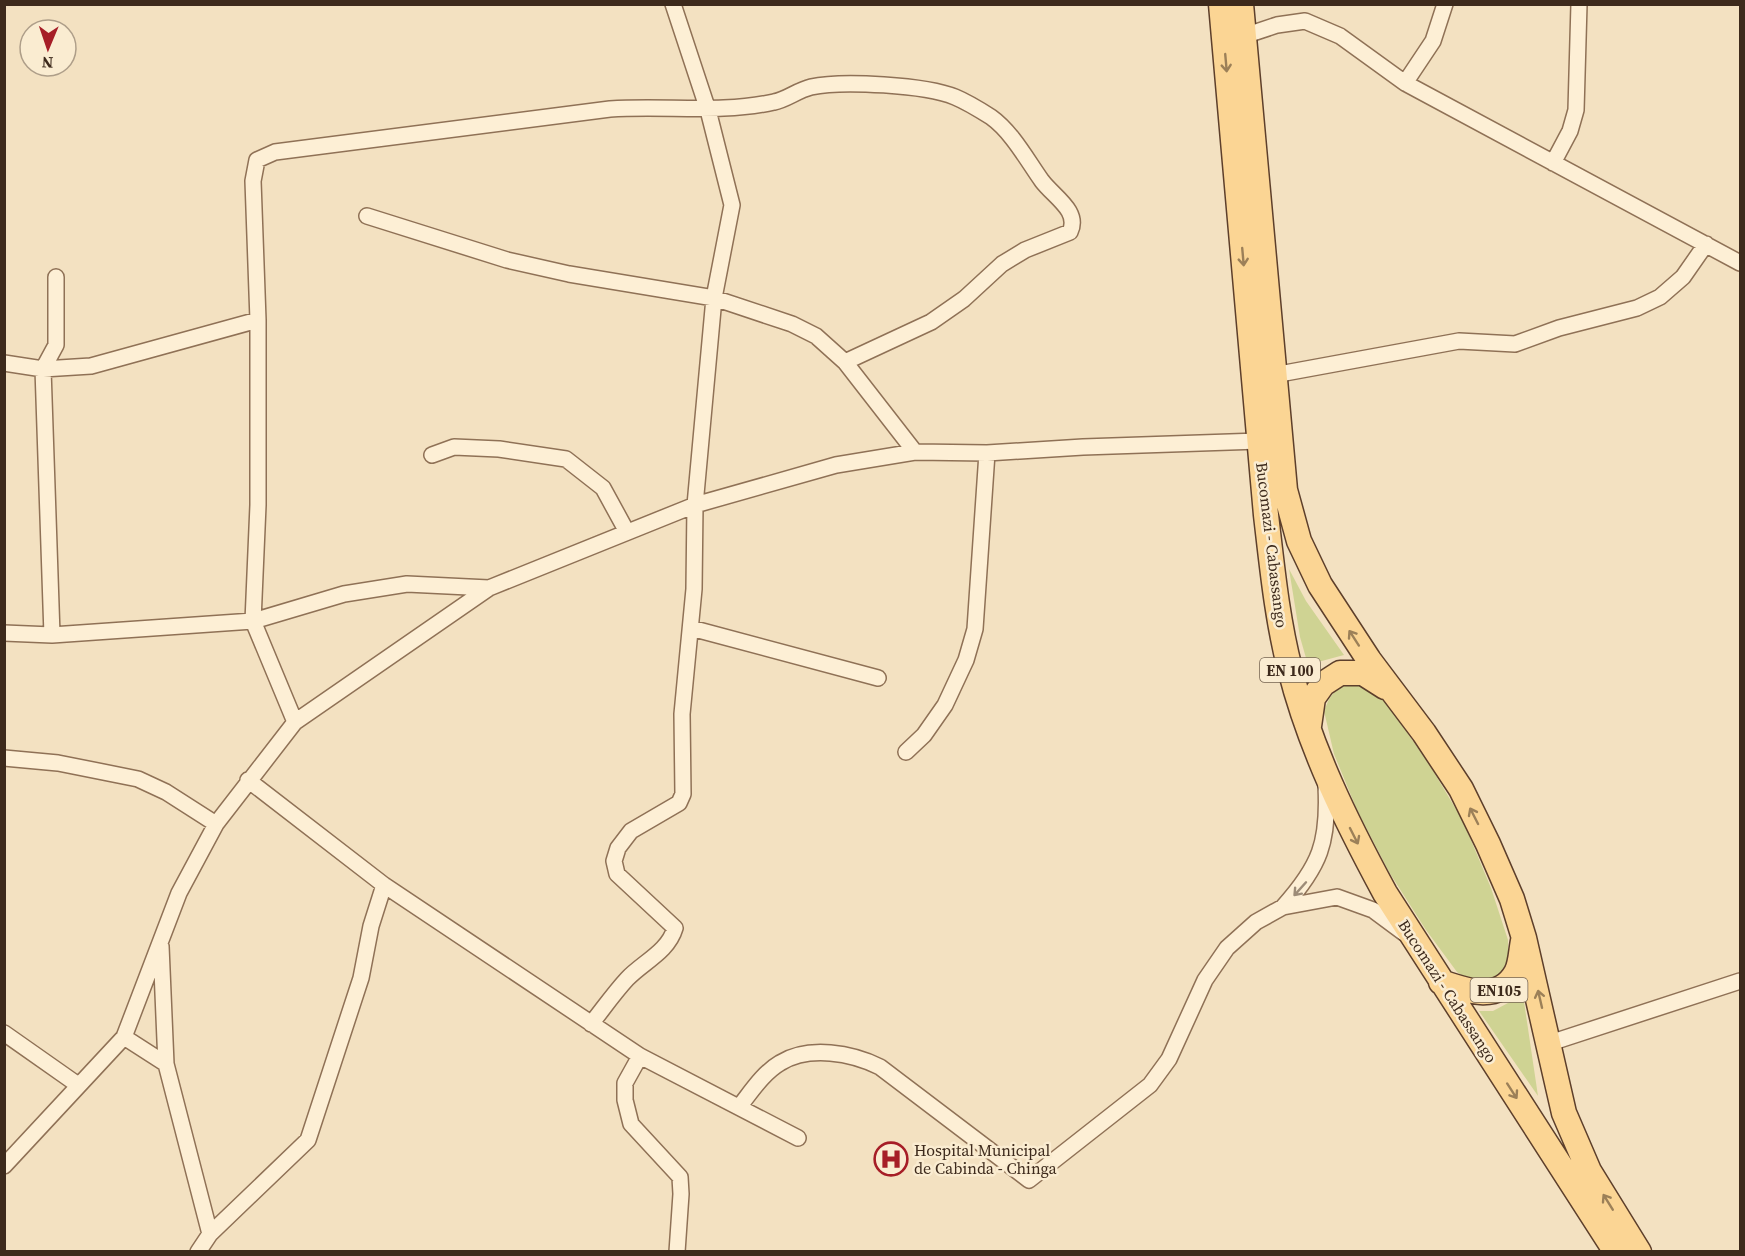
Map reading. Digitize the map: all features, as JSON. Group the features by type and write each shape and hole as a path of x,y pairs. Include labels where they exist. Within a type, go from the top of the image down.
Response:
{"main road":[{"name":"Bucomazi - Cabassango","path":"1221,4 1259,441 1275,594 1290,669 1309,730 1325,774 1358,844 1441,982 1616,1251"},
{"name":"Bucomazi - Cabassango","path":"1241,4 1285,490 1299,541 1320,585 1369,660 1395,693 1461,789 1512,899 1550,1043 1564,1113 1589,1171 1639,1251"},
{"path":"1309,730 1313,698 1323,684 1340,673 1364,673 1395,693"},
{"name":"EN105","path":"1441,982 1475,994 1500,990 1517,972 1524,938"}],"street":[{"path":"591,1024 627,978 668,943 675,928 617,874 614,861 618,848 631,831 679,802 683,794 682,714 691,628 694,505 714,298 732,205 708,110 673,4"},
{"path":"1405,83 1433,41 1445,4"},
{"path":"1553,163 1570,131 1576,110 1579,4"},
{"path":"1244,36 1277,25 1305,21 1340,36 1405,83 1740,263"},
{"path":"295,722 253,621 258,505 258,321 253,181 257,160 275,152 610,109 653,106 708,110 776,102 793,92 846,82 954,97 992,118 1013,140 1048,189 1071,213 1074,224 1070,232 1025,250 1002,264 964,299 931,322 845,362"},
{"path":"367,216 507,260 569,274 714,298 792,324 816,336 845,362 915,452"},
{"path":"1274,375 1459,341 1515,344 1559,328 1637,308 1660,297 1683,277 1706,244"},
{"path":"52,635 43,369 56,345 56,277"},
{"path":"4,363 43,369 91,366 258,321"},
{"path":"4,1166 124,1037 178,893 216,824 295,722 489,588 694,505 836,465 915,452 987,453 1259,441"},
{"path":"432,455 454,447 499,449 566,459 603,488 627,532"},
{"path":"906,752 924,735 945,705 962,670 975,629 987,453"},
{"path":"4,633 52,635 253,621 375,588 407,584 489,588"},
{"path":"691,628 878,678"},
{"path":"4,758 58,763 138,779 166,792 216,824"},
{"path":"1283,908 1308,880 1320,853 1328,819 1325,774"},
{"path":"248,780 384,885 640,1056 798,1137"},
{"path":"198,1251 210,1234 308,1140 361,978 371,926 384,885"},
{"path":"739,1107 762,1078 780,1062 819,1053 861,1058 880,1067 1029,1180 1150,1085 1169,1059 1205,980 1227,948 1256,922 1283,908 1337,897 1373,910 1416,941"},
{"path":"160,936 165,1064 210,1234"},
{"path":"1550,1043 1740,981"},
{"path":"4,1033 78,1085"},
{"path":"124,1037 165,1064"},
{"path":"640,1056 625,1083 625,1100 631,1124 680,1177 677,1251"}],"green space":[{"path":"1289,569 1306,601 1344,655 1318,662 1310,672 1300,637"},
{"path":"1351,682 1368,685 1385,701 1429,764 1463,821 1491,888 1508,940 1508,957 1503,972 1489,981 1471,982 1457,972 1426,930 1389,872 1357,810 1334,754 1324,711 1338,687"},
{"path":"1523,995 1538,1096 1479,1011 1493,1011"}],"place":[{"name":"Hospital Municipal de Cabinda - Chinga","path":"891,1159"}]}
